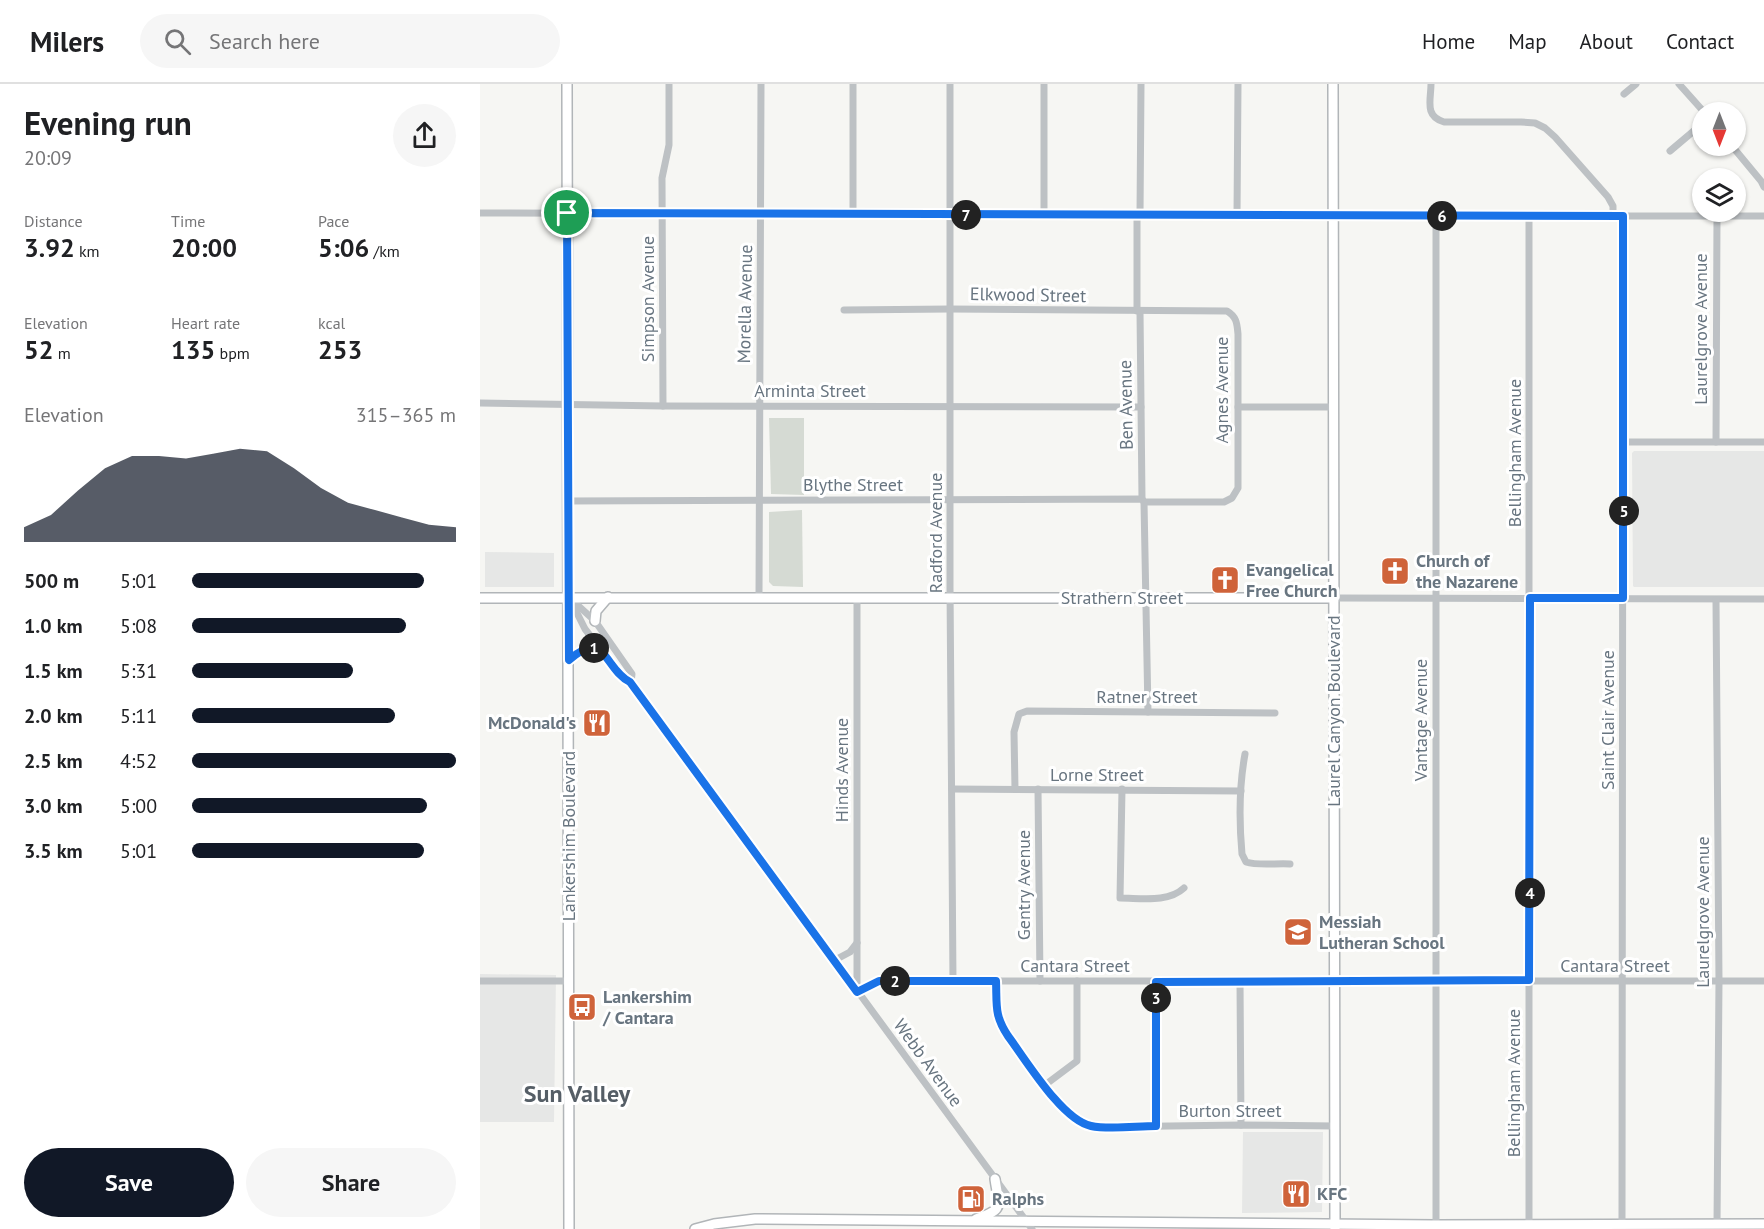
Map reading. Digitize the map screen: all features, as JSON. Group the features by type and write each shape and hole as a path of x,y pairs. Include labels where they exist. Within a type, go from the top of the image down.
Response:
{"main road":[{"name":"Lankershim Boulevard","path":"567,84 569,1229"},
{"name":"Laurel Canyon Boulevard","path":"1333,84 1335,1226"},
{"path":"595,621 596,611 608,597"},
{"name":"Strathern Street","path":"480,598 1334,598"},
{"path":"970,1221 996,1210 999,1202 995,1179"},
{"path":"695,1229 754,1219 835,1225 970,1221 1029,1225 1529,1227 1764,1224"}],"street":[{"name":"Simpson Avenue","path":"663,406 662,178 669,145 669,84"},
{"name":"Morella Avenue","path":"759,597 761,84"},
{"path":"854,84 854,215"},
{"name":"Radford Avenue","path":"950,84 953,981"},
{"path":"1044,84 1044,215"},
{"name":"Ben Avenue","path":"1141,84 1138,311 1148,712"},
{"path":"1237,215 1238,84"},
{"path":"1431,84 1431,116 1444,123 1521,122 1535,123 1545,128 1608,197 1613,206 1613,216"},
{"path":"1624,94 1636,84"},
{"path":"1679,84 1695,102"},
{"path":"1670,151 1692,132"},
{"path":"1740,156 1764,188"},
{"path":"480,213 1692,216"},
{"name":"Vantage Avenue","path":"1436,216 1436,1225"},
{"name":"Bellingham Avenue","path":"1529,216 1529,1227"},
{"name":"Saint Clair Avenue","path":"1622,1226 1623,216"},
{"path":"1746,217 1763,217"},
{"name":"Laurelgrove Avenue","path":"1716,442 1717,222"},
{"name":"Elkwood Street","path":"844,310 1212,311"},
{"name":"Agnes Avenue","path":"1212,311 1227,311 1232,314 1237,323 1238,488"},
{"name":"Arminta Street","path":"480,402 663,406 1141,407"},
{"path":"1238,407 1334,407"},
{"path":"1624,442 1764,442"},
{"name":"Blythe Street","path":"568,501 1143,500 1224,502 1232,498 1238,488"},
{"name":"Webb Avenue","path":"569,597 595,621 632,674 630,682"},
{"name":"Webb Avenue","path":"569,597 585,629 622,678 630,682 1029,1225"},
{"name":"Hinds Avenue","path":"857,598 857,992"},
{"name":"Strathern Street","path":"1334,598 1764,599"},
{"name":"Laurelgrove Avenue","path":"1716,600 1719,981 1717,1224"},
{"path":"569,660 585,649 594,648 602,651"},
{"name":"Ratner Street","path":"1015,789 1014,732 1019,714 1027,711 1275,713"},
{"path":"1245,754 1241,791 1242,854 1246,862 1253,864 1290,864"},
{"name":"Lorne Street","path":"952,789 1241,791"},
{"name":"Gentry Avenue","path":"1038,789 1040,981"},
{"path":"1122,789 1120,898 1169,897 1178,894 1184,888"},
{"path":"835,960 850,952 857,943"},
{"path":"480,981 569,981"},
{"name":"Cantara Street","path":"857,992 879,981 1764,981"},
{"name":"Burton Street","path":"996,981 997,1015 1000,1023 1066,1112 1081,1123 1098,1127 1335,1126"},
{"path":"1045,1085 1077,1061 1077,981"},
{"path":"1240,981 1241,1125"},
{"path":"1156,982 1156,1126"}],"shaded area":[{"path":"769,418 804,418 804,495 771,494"},
{"path":"1634,451 1764,451 1764,587 1633,586 1632,453"},
{"path":"802,510 803,587 773,586 769,582 769,512"},
{"path":"485,552 554,553 554,587 485,587"},
{"path":"480,974 556,975 554,1122 480,1122"},
{"path":"1243,1132 1323,1132 1322,1212 1242,1213"}],"place":[{"name":"Church of the Nazarene","path":"1395,571"},
{"name":"Evangelical Free Church","path":"1225,580"},
{"name":"McDonald's","path":"597,723"},
{"name":"Messiah Lutheran School","path":"1298,932"},
{"name":"Lankershim / Cantara","path":"582,1007"},
{"name":"KFC","path":"1296,1194"},
{"name":"Ralphs","path":"971,1199"}],"district":[{"name":"Sun Valley","path":"577,1094"}],"route":[{"path":"567,213 1623,216 1623,598 1530,598 1529,980 1156,982 1156,1126 1090,1126 1081,1123 1066,1112 1000,1023 997,1015 996,981 879,981 857,992 630,682 622,678 602,651 594,648 585,649 569,660 567,213"}]}
